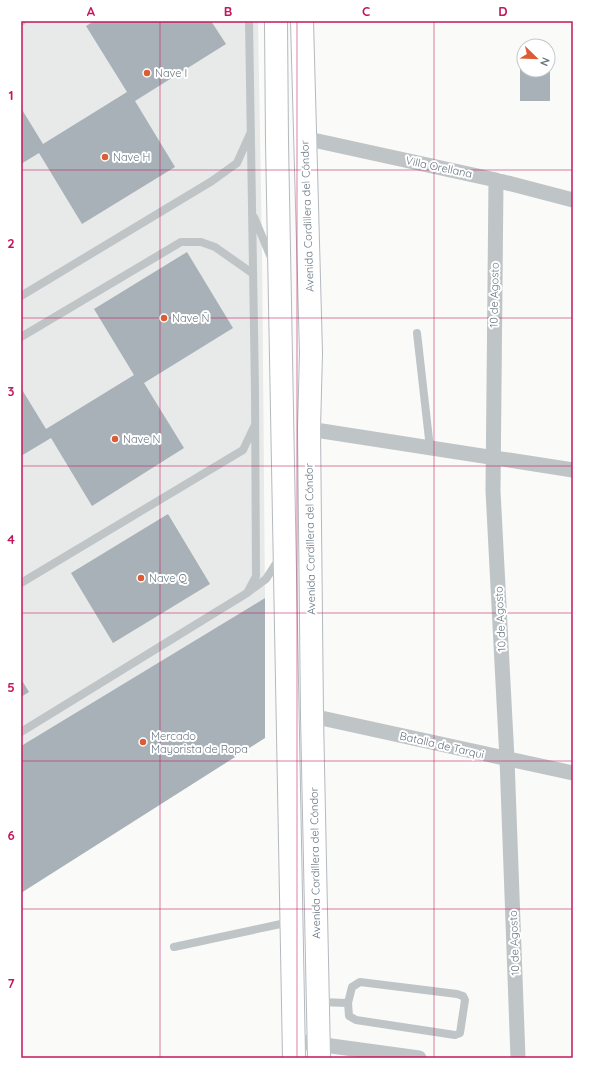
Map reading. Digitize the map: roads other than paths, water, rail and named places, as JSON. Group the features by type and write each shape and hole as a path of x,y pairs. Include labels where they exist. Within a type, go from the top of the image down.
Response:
{"street":[{"path":"276,21 294,1049 419,1058"},
{"name":"Avenida Cordillera del Cóndor","path":"302,21 311,352 308,430 319,1051"},
{"name":"Villa Orellana","path":"304,138 496,180 573,200"},
{"name":"10 de Agosto","path":"496,180 493,491 507,759 518,1058"},
{"path":"308,430 573,470"},
{"name":"Batalla de Tarqui","path":"312,716 573,773"}],"lane":[{"path":"247,593 256,576 249,21"},
{"path":"21,296 212,181 236,163 251,132"},
{"path":"252,213 280,280"},
{"path":"21,337 181,242 201,242 215,247 252,273"},
{"path":"417,333 430,448"},
{"path":"21,583 243,450 255,424"},
{"path":"21,732 247,593 266,579 285,550"},
{"path":"174,947 292,921"},
{"path":"360,982 457,994 462,996 465,1000 460,1033 455,1035 356,1020 349,1016 348,1003 352,987 360,982"},
{"path":"318,1002 348,1003"}],"place":[{"name":"Nave I","path":"147,73"},
{"name":"Nave H","path":"105,157"},
{"name":"Nave Ñ","path":"164,318"},
{"name":"Nave N","path":"115,439"},
{"name":"Nave Q","path":"141,578"},
{"name":"Mercado Mayorista de Ropa","path":"143,742"}]}
